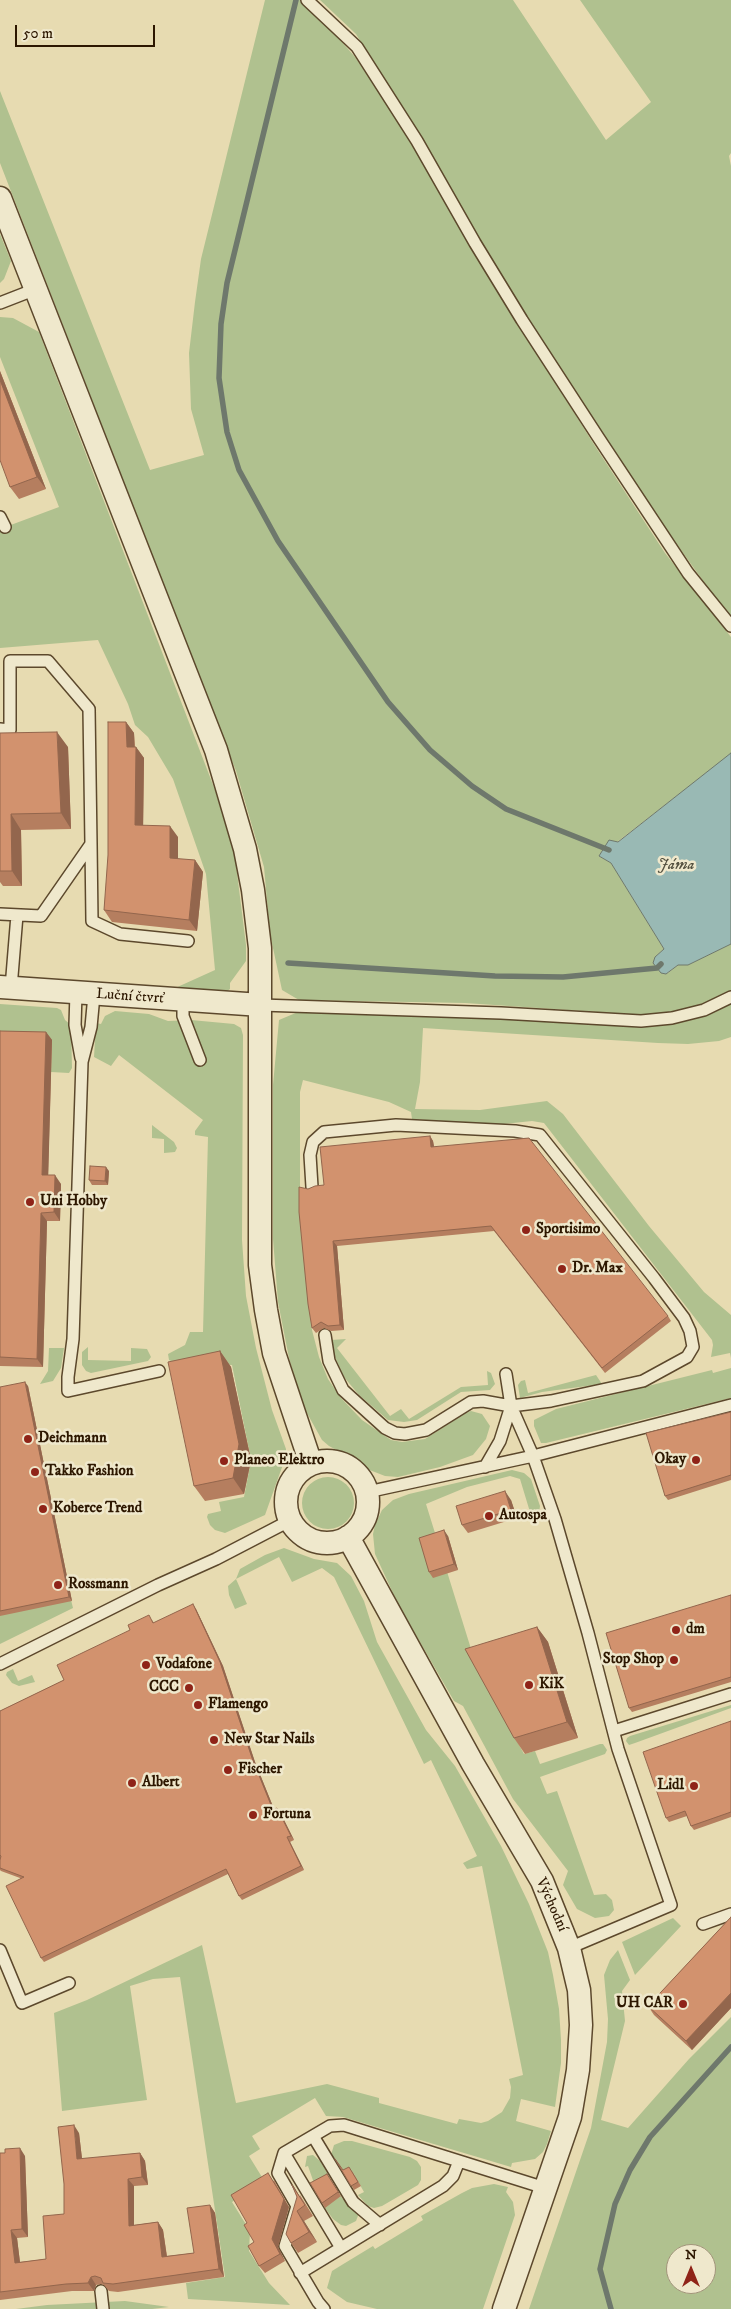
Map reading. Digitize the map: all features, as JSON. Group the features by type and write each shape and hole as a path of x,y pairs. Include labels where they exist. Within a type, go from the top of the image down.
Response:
{"street":[{"path":"0,198 216,750 245,849 253,890 260,948 260,1265 274,1353 311,1464"},
{"name":"Luční čtvrť","path":"6,988 261,1006"},
{"path":"322,1461 334,1461 345,1465 359,1476 367,1492 368,1510 361,1526 348,1537 335,1542 322,1542 310,1538 299,1531 291,1520 286,1502 287,1492 296,1476 311,1464 322,1461"},
{"name":"Východní","path":"348,1537 473,1764 542,1881 569,1948 579,1990 581,2024 578,2070 570,2117 504,2309"}],"lane":[{"path":"308,0 357,47 418,141 512,303 598,437 688,573 731,626"},
{"path":"0,303 36,290"},
{"path":"0,730 10,730 10,661 48,661 89,709 92,921 120,934 188,941"},
{"path":"0,914 41,916 92,844"},
{"path":"6,988 17,915"},
{"path":"82,1062 75,1026 85,994"},
{"path":"85,994 91,1027 82,1062 73,1339 68,1391 159,1371"},
{"path":"261,1006 501,1013 641,1021 672,1018 704,1010 731,997"},
{"path":"183,1000 183,1016 200,1060"},
{"path":"312,1187 310,1154 313,1142 324,1132 396,1126 515,1131 540,1135 547,1141 684,1318 693,1339 693,1347 687,1357 643,1381 551,1401 512,1406 482,1401 471,1402 426,1430 416,1433 395,1433 367,1414 343,1390 329,1361 325,1336"},
{"path":"506,1374 512,1406 534,1456 568,1561 620,1756 671,1904 569,1948"},
{"path":"367,1492 534,1456 731,1405"},
{"path":"485,1467 500,1441 512,1406"},
{"path":"0,1664 158,1585 216,1559 291,1520"},
{"path":"614,1731 731,1694"},
{"path":"704,1924 731,1914"},
{"path":"0,1950 22,2003 69,1983"},
{"path":"324,2309 285,2246 296,2206 278,2173 284,2153 330,2126 344,2125 545,2188"},
{"path":"313,2136 353,2202 380,2225"},
{"path":"284,2153 341,2248"},
{"path":"300,2273 443,2186 453,2176 459,2162"},
{"path":"101,2292 103,2309"}],"green space":[{"path":"265,0 310,0 309,10 335,34 355,57 398,120 513,315 595,446 665,553 731,637 731,754 617,842 609,841 599,856 611,863 664,949 655,957 668,973 678,965 688,965 731,944 731,1037 719,1041 688,1044 423,1028 420,1082 415,1109 480,1110 547,1101 563,1114 649,1226 704,1292 731,1315 731,1358 730,1353 711,1357 712,1340 544,1123 532,1121 494,1125 412,1119 411,1112 389,1102 303,1080 300,1092 300,1197 305,1259 312,1330 319,1357 328,1379 341,1398 362,1420 391,1440 402,1442 425,1439 471,1411 482,1414 490,1426 486,1439 473,1455 440,1467 398,1477 385,1476 367,1469 322,1440 303,1406 289,1358 278,1302 273,1239 273,1085 279,1020 298,1012 343,1011 648,1026 641,1015 465,1003 299,1000 282,990 270,934 264,867 236,771 0,163 0,91 150,470 204,455 191,409 189,353 195,302 201,259"},
{"path":"320,0 513,0 606,140 651,102 580,0 731,0 731,153 729,156 731,166 731,620 643,497 533,329 469,224 421,138 356,34"},
{"path":"0,234 11,261 4,279 0,283"},
{"path":"0,317 13,318 39,332 215,790 235,857 246,945 246,961 230,983 230,989 226,992 173,989 215,970 206,874 173,779 148,737 135,725 128,704 98,640 0,648 0,529 59,507 0,357"},
{"path":"0,1004 57,1008 61,1010 65,1020 71,1025 72,1068 69,1073 51,1072 52,1040 0,1039"},
{"path":"115,1011 149,1014 168,1021 191,1020 234,1024 241,1028 243,1035 242,1240 246,1296 256,1348 272,1410 286,1449 286,1456 265,1515 225,1533 215,1530 210,1525 207,1517 208,1514 221,1511 219,1502 244,1497 251,1460 232,1365 173,1362 169,1360 168,1354 185,1345 190,1332 203,1332 208,1137 195,1135 195,1131 203,1120 119,1055 111,1066 94,1057 96,1023 101,1024 105,1016"},
{"path":"152,1125 174,1142 177,1148 175,1152 164,1153 164,1139 152,1138"},
{"path":"346,1339 337,1348 390,1416 401,1409 409,1419 461,1387 488,1385 487,1371 491,1373 495,1384 490,1390 461,1392 417,1420 404,1422 388,1420 359,1395 344,1377 335,1357 331,1340"},
{"path":"88,1347 88,1360 131,1361 131,1348 147,1349 151,1357 148,1361 91,1373 86,1371 82,1365 82,1352"},
{"path":"49,1348 64,1348 61,1368 53,1381 40,1384 48,1371"},
{"path":"731,1368 731,1398 546,1443 541,1443 534,1426 534,1420 556,1409 712,1370 713,1373"},
{"path":"596,1375 602,1384 542,1392 520,1398 518,1385 521,1381 525,1380 528,1393"},
{"path":"512,1470 524,1473 531,1479 540,1506 539,1513 530,1512 520,1479 510,1476 467,1487 426,1504 476,1665 524,1754 535,1751 540,1764 600,1744 603,1744 607,1750 605,1754 540,1777 547,1794 557,1791 594,1895 606,1894 612,1900 614,1910 609,1916 595,1918 577,1909 563,1885 568,1871 513,1799 463,1706 454,1701 398,1604 375,1554 373,1534 375,1525 382,1510 393,1500 409,1494"},
{"path":"323,1477 333,1477 342,1481 350,1489 354,1503 350,1517 342,1525 333,1529 323,1529 314,1525 306,1517 302,1508 302,1498 306,1489 314,1481"},
{"path":"284,1548 314,1559 337,1563 351,1576 364,1601 377,1642 426,1730 455,1766 501,1846 529,1904 548,1952 559,2009 561,2063 555,2107 521,2099 516,2121 551,2131 543,2152 535,2159 512,2163 511,2167 343,2117 326,2116 315,2098 252,2136 260,2149 249,2156 265,2182 232,2202 250,2231 249,2251 269,2283 290,2305 188,2299 186,2283 225,2277 180,1977 153,1979 130,1986 147,2100 62,2111 54,2013 87,2000 202,1945 236,2103 327,2084 379,2098 379,2103 457,2124 459,2119 481,2123 502,2112 510,2098 511,2087 509,2079 523,2075 482,1866 467,1869 463,1863 477,1856 431,1760 424,1764 334,1577 322,1568 292,1582 279,1557 236,1579 240,1569 265,1555"},
{"path":"236,1579 247,1604 235,1609 229,1595 228,1586"},
{"path":"71,1600 73,1608 0,1644 0,1615"},
{"path":"13,1669 18,1681 32,1675 35,1682 19,1686 12,1683 6,1675 7,1672"},
{"path":"731,1705 731,1708 635,1743 629,1745 626,1741 630,1736"},
{"path":"673,1918 681,1926 635,1975 622,1942"},
{"path":"618,1950 630,1980 622,1991 625,2021 601,2120 628,2128 689,2059 731,2017 731,2309 529,2309 591,2128 607,2042 608,2019 604,1975 610,1960"},
{"path":"344,2141 352,2141 410,2157 417,2161 421,2167 421,2180 418,2185 382,2206 374,2208 368,2206 358,2195 364,2192 352,2171 346,2174 331,2155 334,2145"},
{"path":"313,2155 320,2161 342,2198 359,2213 356,2221 346,2226 341,2225 333,2219 325,2208 313,2188 315,2186 308,2166 305,2167 307,2156"},
{"path":"494,2184 508,2187 506,2192 513,2202 515,2215 483,2309 377,2309 347,2302 327,2288 332,2271 373,2246 375,2249 423,2220 421,2216 462,2193 472,2188"},
{"path":"125,2301 169,2307 152,2309 16,2309 47,2305"}],"water":[{"name":"Jáma","path":"731,753 731,944 688,965 678,965 666,974 661,973 653,963 655,957 664,949 611,863 599,856 609,840 618,842"}],"building":[{"path":"0,380 37,477 10,487 0,460"},
{"path":"108,722 126,722 127,747 136,747 135,825 170,826 170,858 195,860 189,920 104,910 108,855"},
{"path":"57,732 61,813 11,814 12,871 0,871 0,733"},
{"name":"Uni Hobby","path":"0,1031 46,1032 42,1175 55,1175 54,1212 41,1213 37,1359 0,1357"},
{"path":"430,1136 431,1147 529,1138 668,1316 602,1368 491,1226 333,1241 340,1325 328,1326 321,1322 312,1328 299,1212 299,1187 308,1189 324,1185 320,1147"},
{"path":"90,1166 106,1167 105,1181 89,1180"},
{"path":"220,1351 239,1444 233,1478 194,1486 168,1362"},
{"path":"25,1382 69,1597 0,1611 0,1387"},
{"path":"731,1412 731,1475 665,1496 646,1433"},
{"path":"505,1491 511,1510 462,1525 456,1506"},
{"path":"444,1530 454,1564 429,1572 419,1538"},
{"name":"Stop Shop","path":"731,1595 731,1677 629,1708 606,1633"},
{"name":"Albert","path":"193,1604 220,1662 252,1758 273,1810 277,1808 291,1836 287,1837 301,1866 239,1896 226,1869 41,1958 6,1886 24,1877 0,1868 0,1711 64,1680 57,1665 130,1630 128,1625 149,1615 153,1623"},
{"path":"537,1627 567,1722 514,1738 465,1649"},
{"name":"Lidl","path":"731,1721 731,1812 691,1826 685,1811 666,1818 643,1752"},
{"path":"731,1917 731,1993 686,2041 648,2006"},
{"path":"74,2125 77,2159 140,2153 142,2177 128,2179 129,2226 158,2222 162,2257 194,2253 187,2208 210,2205 219,2269 113,2284 103,2283 101,2278 95,2276 91,2277 88,2283 0,2292 0,2153 5,2153 5,2149 20,2148 22,2229 11,2230 15,2263 46,2259 43,2216 64,2214 64,2184 58,2127"},
{"path":"335,2159 343,2170 349,2167 358,2182 351,2186"},
{"path":"268,2173 284,2199 272,2239 280,2254 259,2266 248,2246 254,2242 244,2225 247,2223 231,2195"},
{"path":"327,2174 339,2193 322,2203 310,2183"},
{"path":"292,2185 305,2205 297,2211 309,2232 291,2243 286,2234 297,2197"}],"waterway":[{"path":"296,0 227,283 221,324 219,378 227,432 239,470 278,541 388,702 430,750 472,786 506,809 609,850"},
{"path":"288,963 495,976 563,977 657,968 661,964"},
{"path":"611,2309 600,2269 615,2204 630,2170 650,2137 731,2047"}],"place":[{"name":"Uni Hobby","path":"30,1202"},
{"name":"Sportisimo","path":"526,1230"},
{"name":"Dr. Max","path":"562,1269"},
{"name":"Deichmann","path":"28,1439"},
{"name":"Okay","path":"696,1460"},
{"name":"Planeo Elektro","path":"224,1461"},
{"name":"Takko Fashion","path":"35,1472"},
{"name":"Koberce Trend","path":"43,1509"},
{"name":"Autospa","path":"489,1516"},
{"name":"Rossmann","path":"58,1585"},
{"name":"dm","path":"676,1630"},
{"name":"Stop Shop","path":"674,1660"},
{"name":"Vodafone","path":"146,1665"},
{"name":"KiK","path":"529,1685"},
{"name":"CCC","path":"189,1688"},
{"name":"Flamengo","path":"198,1705"},
{"name":"New Star Nails","path":"214,1740"},
{"name":"Fischer","path":"228,1770"},
{"name":"Albert","path":"132,1783"},
{"name":"Lidl","path":"694,1786"},
{"name":"Fortuna","path":"253,1815"},
{"name":"UH CAR","path":"683,2004"}]}
